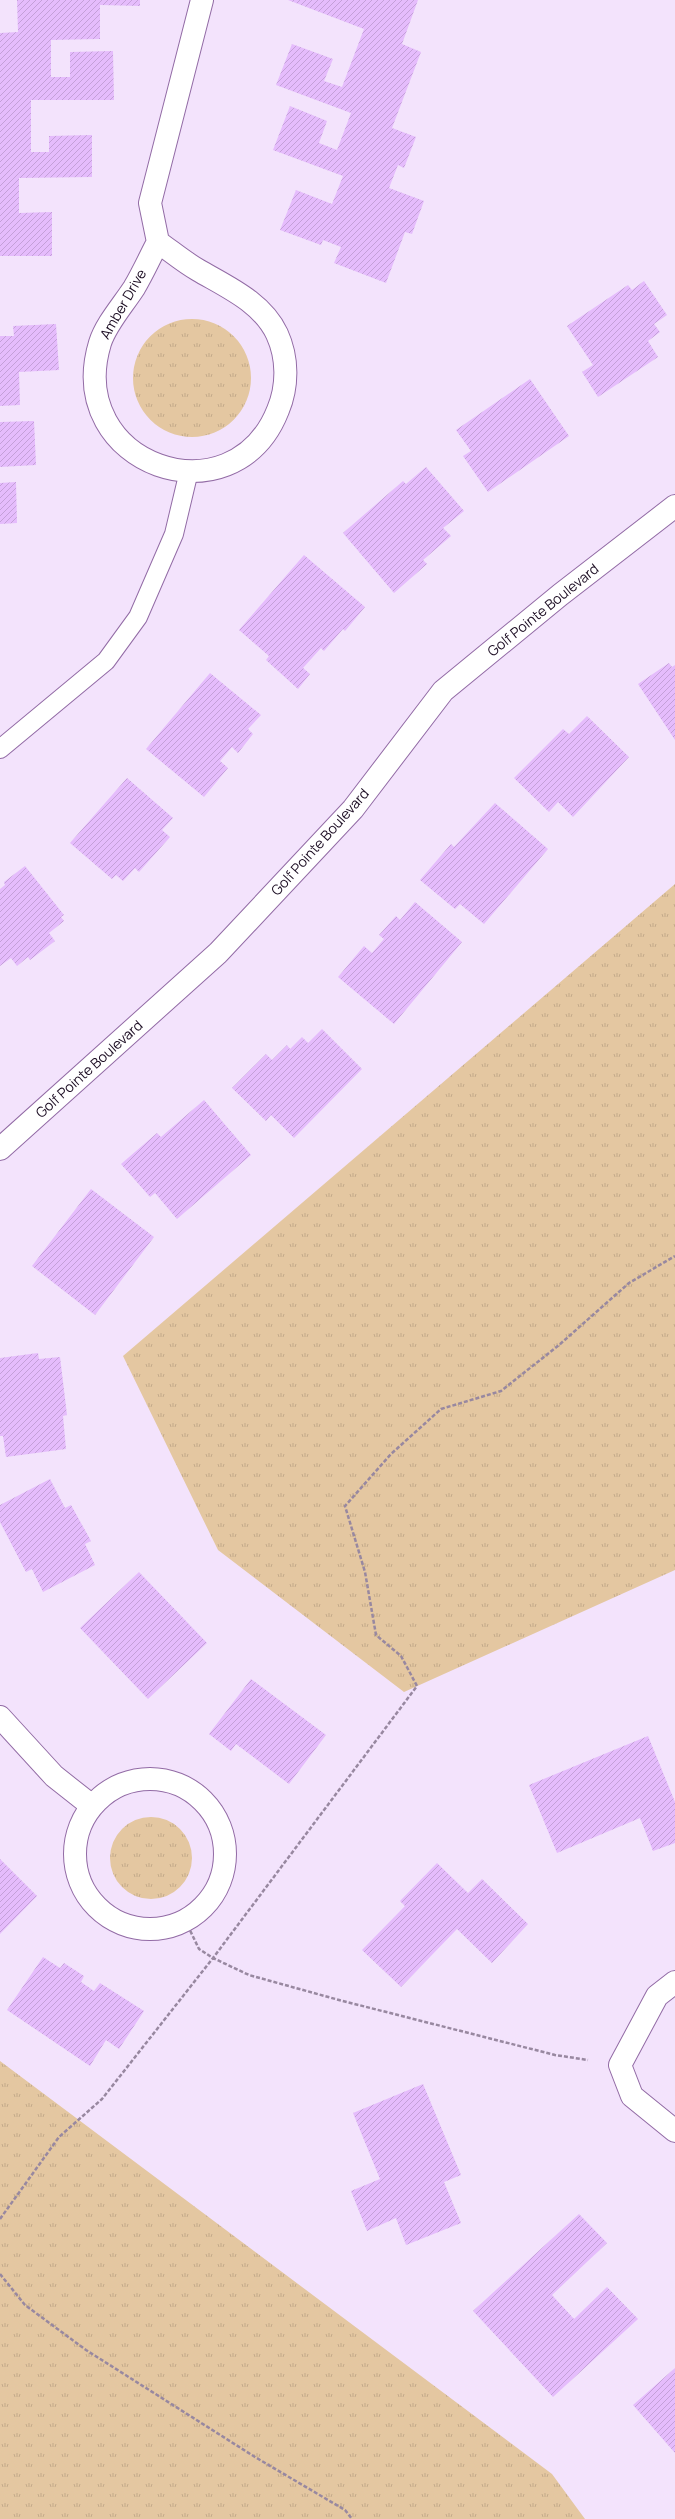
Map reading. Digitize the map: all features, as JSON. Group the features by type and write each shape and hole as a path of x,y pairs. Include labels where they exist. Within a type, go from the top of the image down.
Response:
{"street":[{"path":"158,242 150,203 202,0"},
{"name":"Amber Drive","path":"158,242 258,308 277,334 286,364 284,397 272,426 252,450 225,465 189,471 163,468 134,454 113,432 98,404 94,373 100,342 135,287 158,242"},
{"name":"Golf Pointe Boulevard","path":"0,1149 218,953 353,810 444,691 560,595 675,506"},
{"path":"0,1717 54,1776 92,1806"},
{"path":"157,1779 180,1785 200,1797 215,1816 224,1839 225,1862 218,1886 205,1906 185,1920 164,1928 141,1929 119,1923 100,1910 85,1892 77,1871 75,1848 80,1826 92,1806 110,1790 133,1781 157,1779"},
{"path":"675,1982 657,1996 620,2065 632,2096 675,2131"}],"lane":[{"path":"0,749 106,660 138,617 174,534 189,471"}],"path":[{"path":"0,2220 59,2138 102,2099 212,1958 417,1686 401,1656 376,1635 365,1572 345,1506 391,1454 441,1409 501,1391 559,1345 629,1284 675,1256"},
{"path":"185,1920 200,1950 212,1958 249,1975 339,2000 555,2055 620,2065"},
{"path":"0,2274 25,2305 86,2350 255,2457 344,2510 352,2519"}],"green space":[{"path":"192,319 215,323 234,336 247,355 251,378 247,401 234,420 215,433 192,437 169,433 150,420 137,401 133,378 137,355 150,336 169,323"},
{"path":"675,884 675,1570 404,1692 218,1550 123,1356"},
{"path":"143,1817 159,1817 174,1824 185,1835 192,1850 192,1866 189,1874 180,1887 167,1896 159,1899 143,1899 128,1892 117,1881 110,1866 110,1850 117,1835 128,1824"},
{"path":"0,2061 552,2474 585,2519 0,2519"}],"building":[{"path":"17,0 140,0 140,6 100,5 100,39 51,40 51,77 70,77 70,52 113,51 114,100 31,100 31,152 49,152 49,136 92,135 92,177 19,178 19,213 52,212 52,256 0,256 0,33 18,32"},
{"path":"288,0 418,0 402,44 421,52 392,128 416,137 404,168 398,165 389,188 424,201 412,234 405,232 386,283 334,263 341,247 323,240 321,245 280,230 296,190 332,204 343,176 273,150 290,106 327,121 319,143 337,150 351,113 276,85 292,44 333,59 324,81 342,87 364,29"},
{"path":"644,281 667,315 654,324 660,332 648,341 658,357 598,397 582,372 593,365 567,326 628,285 632,290"},
{"path":"56,324 59,370 19,372 20,405 0,406 0,336 14,336 13,326"},
{"path":"530,379 569,436 488,492 463,456 471,451 456,430"},
{"path":"34,421 36,465 0,467 0,422"},
{"path":"426,467 464,511 443,528 451,536 423,560 427,564 394,593 343,533 403,481 406,484"},
{"path":"16,482 17,523 0,524 0,483"},
{"path":"304,555 365,607 345,631 343,629 324,651 321,648 303,668 310,674 298,689 266,660 269,656 239,630"},
{"path":"669,663 672,667 675,665 675,740 638,684"},
{"path":"210,673 261,715 248,729 253,734 238,753 232,747 220,761 228,768 204,797 146,749"},
{"path":"587,716 629,757 573,817 558,802 549,812 514,778 563,729 569,734"},
{"path":"127,778 173,818 162,830 170,837 139,872 135,868 123,881 116,875 112,879 70,843"},
{"path":"495,803 548,849 484,924 460,904 455,909 420,880 451,844 454,847"},
{"path":"25,866 64,915 61,917 64,921 49,933 55,941 30,960 28,957 17,966 11,958 0,966 0,889 5,885 4,882"},
{"path":"415,902 462,942 394,1024 338,977 364,946 372,953 384,939 379,935 396,916 400,920"},
{"path":"322,1029 362,1069 294,1138 271,1115 266,1121 232,1088 266,1054 272,1060 287,1045 290,1049 302,1037 308,1043"},
{"path":"204,1100 251,1155 177,1219 155,1193 150,1197 121,1164 157,1133 161,1137"},
{"path":"91,1189 154,1237 95,1315 32,1266"},
{"path":"38,1353 39,1359 60,1357 67,1415 63,1416 66,1449 6,1457 3,1436 0,1436 0,1358"},
{"path":"50,1479 65,1508 71,1505 91,1541 85,1544 95,1565 43,1592 32,1569 26,1572 0,1522 0,1505"},
{"path":"139,1572 207,1643 148,1699 80,1628"},
{"path":"251,1679 326,1735 289,1784 236,1744 231,1751 209,1734"},
{"path":"648,1736 675,1802 675,1843 653,1851 640,1818 557,1853 529,1785"},
{"path":"0,1859 37,1896 0,1934"},
{"path":"437,1863 468,1893 482,1879 528,1924 492,1963 457,1929 401,1987 362,1950 405,1906 400,1901"},
{"path":"43,1957 60,1968 64,1963 84,1976 81,1982 94,1991 100,1983 144,2011 119,2049 106,2040 90,2066 7,2010"},
{"path":"423,2084 461,2175 444,2182 461,2223 406,2245 396,2218 367,2231 351,2191 380,2179 353,2113"},
{"path":"579,2214 607,2243 552,2295 574,2319 607,2287 638,2319 553,2397 473,2311"},
{"path":"675,2368 675,2453 633,2405"}]}
